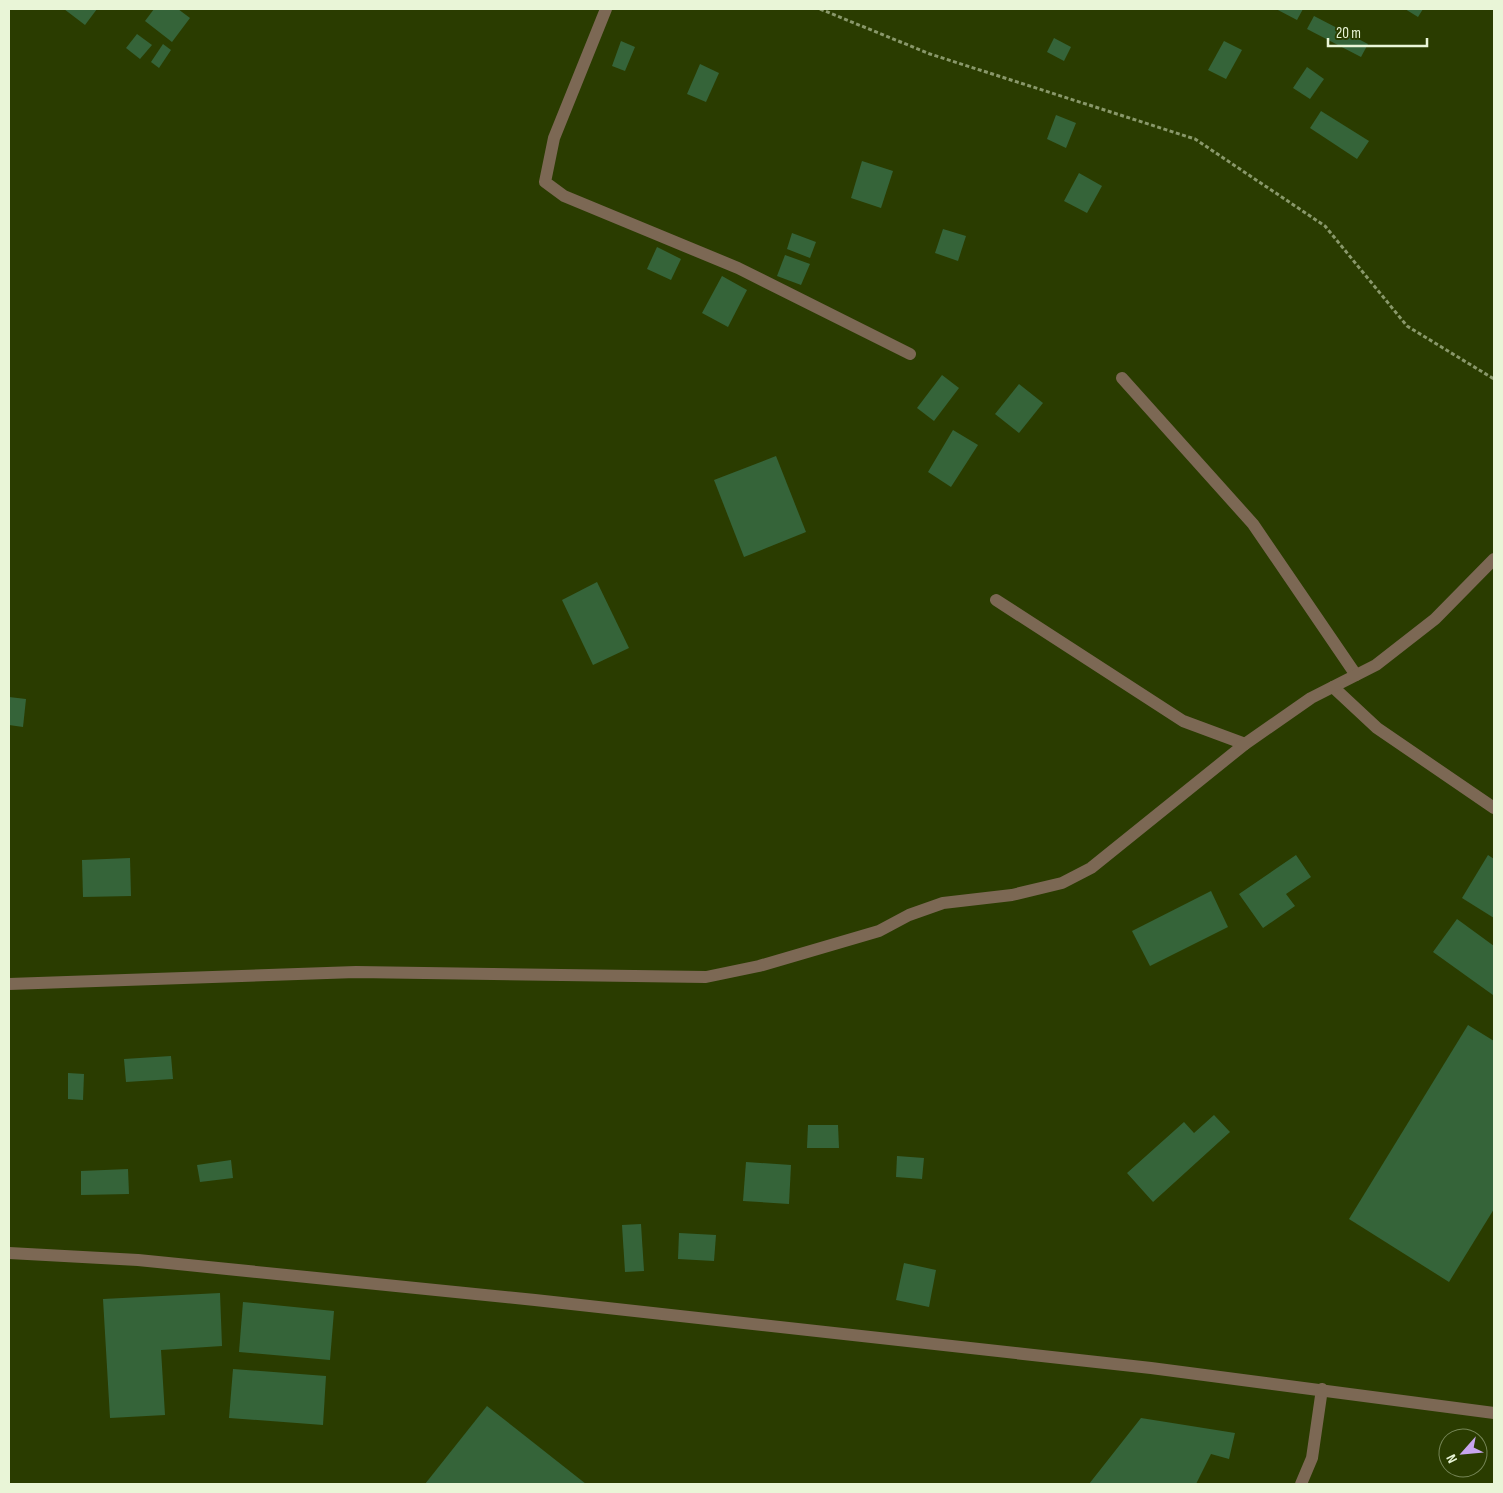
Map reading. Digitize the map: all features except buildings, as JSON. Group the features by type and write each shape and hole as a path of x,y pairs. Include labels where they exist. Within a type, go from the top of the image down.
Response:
{"street":[{"path":"606,9 554,138 545,182 564,196 738,268 910,354"},
{"path":"1122,378 1254,524 1356,675"},
{"path":"9,984 356,972 706,977 759,966 879,931 909,915 943,902 1012,895 1062,883 1091,868 1245,744 1310,698 1376,665 1435,619 1494,559"},
{"path":"996,600 1183,721 1245,744"},
{"path":"1334,687 1377,728 1494,808"},
{"path":"9,1254 138,1260 525,1299 1142,1367 1322,1389 1494,1413"},
{"path":"1301,1484 1312,1458 1322,1389"}],"path":[{"path":"820,9 930,54 1195,139 1325,226 1407,326 1494,379"}]}
